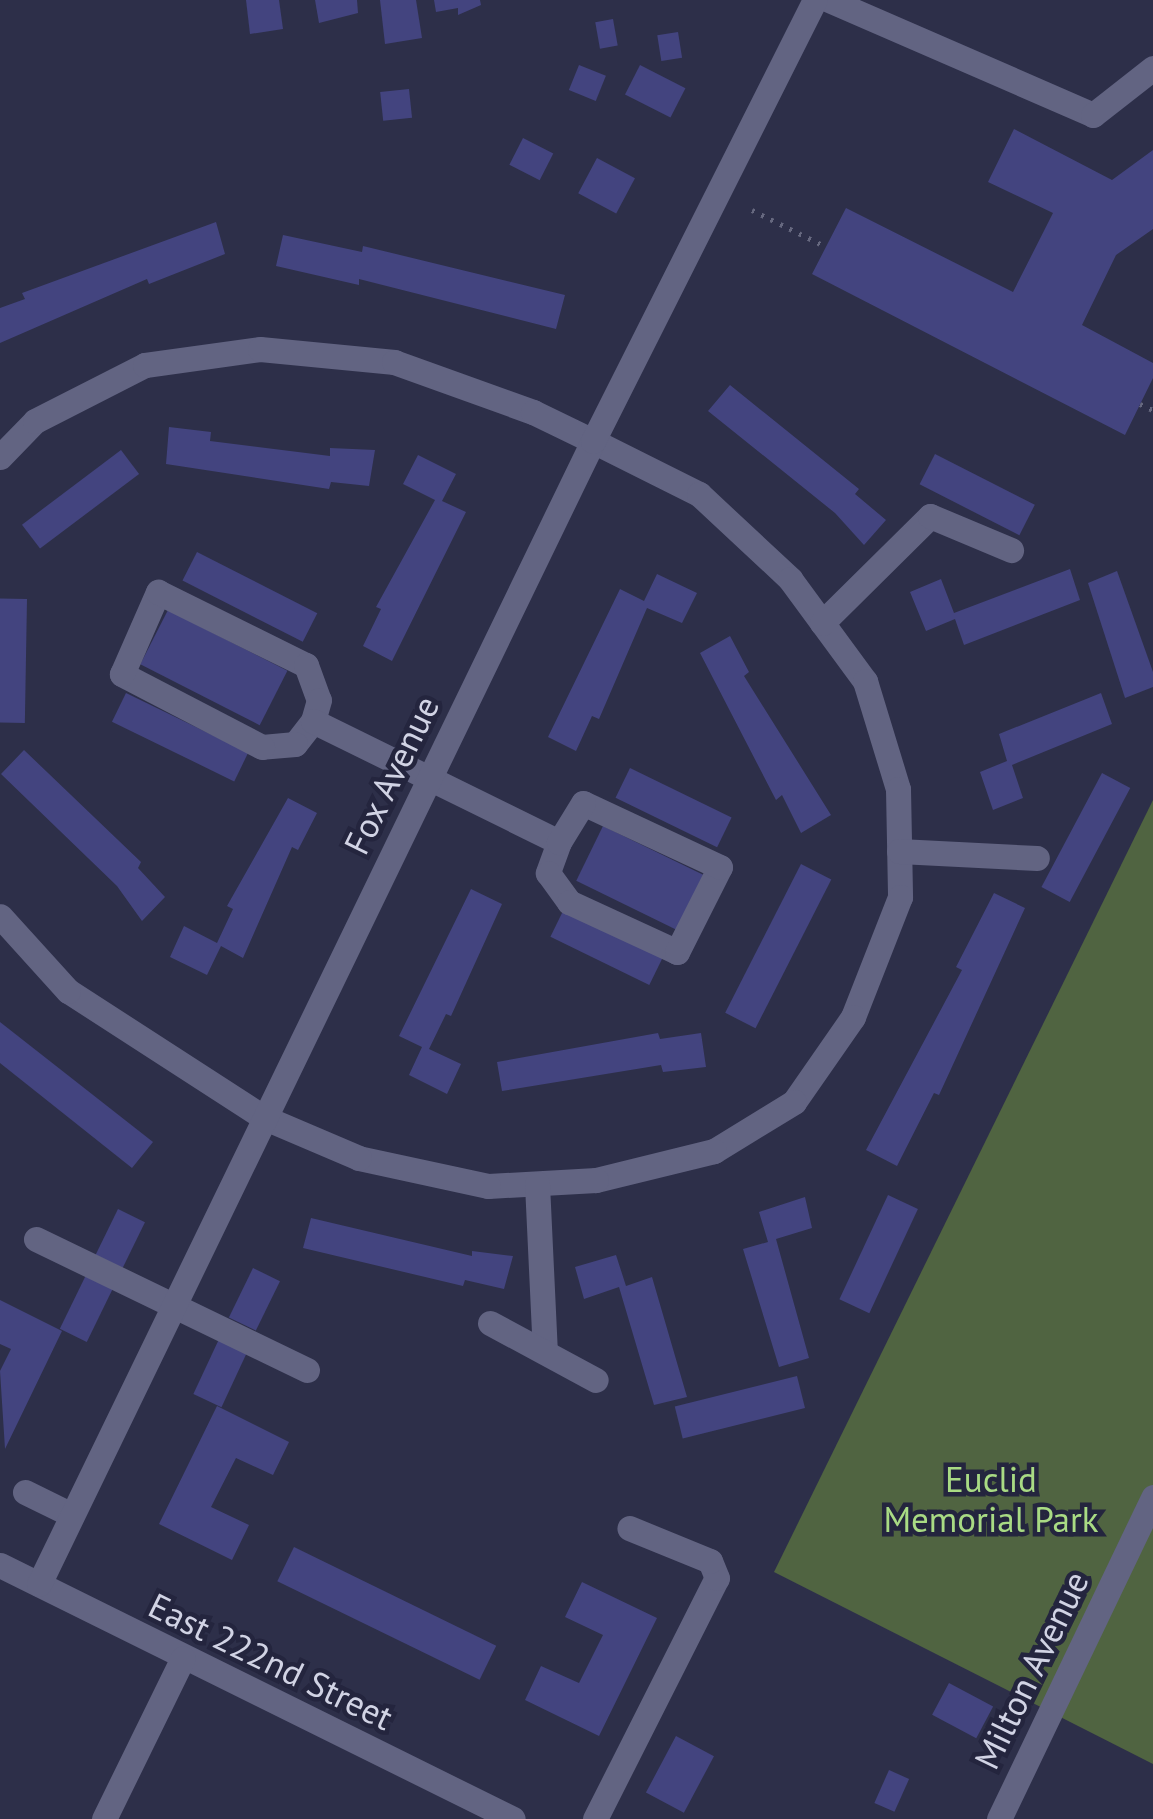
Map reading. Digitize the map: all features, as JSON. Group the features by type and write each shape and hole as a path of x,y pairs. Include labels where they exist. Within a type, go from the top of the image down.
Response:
{"street":[{"name":"Fox Avenue","path":"39,1584 593,441 815,0"},
{"path":"829,0 1093,116 1153,68"},
{"path":"0,916 68,991 263,1117 360,1158 488,1186 596,1180 714,1151 794,1102 853,1017 900,897 898,789 865,681 790,580 699,494 533,412 394,362 260,349 145,365 35,421 4,444"},
{"path":"822,623 930,516 1011,550"},
{"path":"158,592 306,666 319,700 313,721 295,744 262,747 122,674 158,592"},
{"path":"313,721 430,775 559,842"},
{"path":"583,803 720,867 676,952 569,902 548,873 559,842 583,803"},
{"path":"900,851 1038,858"},
{"path":"537,1184 544,1351"},
{"path":"36,1239 307,1370"},
{"path":"490,1324 596,1380"},
{"path":"25,1492 72,1515"},
{"name":"Milton Avenue","path":"999,1819 1153,1497"},
{"path":"595,1819 717,1578 710,1560 629,1528"},
{"name":"East 222nd Street","path":"0,1565 513,1819"},
{"path":"104,1819 183,1658"}],"path":[{"path":"752,210 825,246"},
{"path":"1140,404 1153,410"}],"green space":[{"name":"Euclid Memorial Park","path":"1153,800 1153,1764 774,1572"}],"building":[{"path":"246,0 279,0 283,29 250,34"},
{"path":"315,0 357,0 358,13 319,23"},
{"path":"380,0 416,0 422,38 385,44"},
{"path":"434,0 480,0 481,5 458,15 458,8 436,12"},
{"path":"613,19 618,46 600,49 595,22"},
{"path":"678,32 682,58 661,61 657,35"},
{"path":"579,65 606,76 596,101 569,90"},
{"path":"640,65 685,88 670,118 625,94"},
{"path":"409,89 412,118 383,121 380,92"},
{"path":"1014,129 1112,180 1153,150 1153,229 1116,255 1082,325 1153,363 1153,378 1125,435 812,274 846,208 1013,292 1053,213 988,182"},
{"path":"523,138 553,153 540,180 509,165"},
{"path":"597,158 635,178 616,214 578,193"},
{"path":"216,222 225,254 149,284 147,279 0,343 0,308 25,299 22,293"},
{"path":"283,235 362,252 363,246 565,295 556,329 359,279 359,285 276,266"},
{"path":"730,385 859,489 855,494 886,520 864,545 835,513 708,411"},
{"path":"169,427 211,432 210,441 330,456 330,448 375,450 369,486 331,482 329,489 166,464"},
{"path":"121,450 139,474 40,549 22,525"},
{"path":"935,454 1035,505 1019,535 920,484"},
{"path":"418,455 456,474 442,501 466,512 392,661 363,646 381,609 376,607 435,500 403,484"},
{"path":"197,552 317,613 303,642 182,581"},
{"path":"1070,569 1080,600 964,645 955,619 926,631 910,592 941,579 954,613"},
{"path":"1117,571 1153,672 1153,687 1125,698 1088,583"},
{"path":"657,574 697,593 682,623 647,608 599,719 592,716 576,751 548,737 620,589 644,601"},
{"path":"0,599 27,599 25,723 0,723"},
{"path":"168,610 287,671 260,725 140,664"},
{"path":"730,636 749,672 744,676 831,815 801,833 782,795 776,800 700,653"},
{"path":"126,693 248,753 234,781 112,722"},
{"path":"1101,693 1112,724 1012,765 1023,798 993,810 980,772 1007,761 999,734"},
{"path":"24,750 141,862 138,868 165,897 142,921 117,886 1,774"},
{"path":"630,768 732,818 717,847 616,798"},
{"path":"1102,773 1130,788 1070,902 1041,887"},
{"path":"288,798 317,813 298,850 292,847 243,958 221,946 207,975 170,957 184,926 217,943 233,909 227,906"},
{"path":"603,826 704,875 677,930 576,881"},
{"path":"801,864 831,879 755,1028 725,1013"},
{"path":"471,889 502,904 451,1016 446,1014 429,1049 461,1064 447,1094 409,1075 422,1047 399,1036"},
{"path":"994,893 1025,908 939,1095 934,1093 897,1166 866,1150 962,970 956,967"},
{"path":"564,909 663,957 649,985 550,937"},
{"path":"0,1022 153,1142 132,1168 0,1063"},
{"path":"658,1033 660,1039 701,1033 706,1067 663,1072 661,1065 502,1091 497,1062"},
{"path":"888,1195 918,1209 869,1313 839,1299"},
{"path":"805,1197 812,1228 776,1239 809,1358 779,1367 743,1249 768,1242 759,1212"},
{"path":"118,1209 145,1222 123,1268 96,1255"},
{"path":"311,1218 472,1256 472,1251 513,1256 504,1289 465,1280 463,1286 303,1248"},
{"path":"616,1255 626,1286 652,1277 687,1397 654,1405 619,1287 584,1299 575,1267"},
{"path":"253,1268 280,1281 256,1331 229,1317"},
{"path":"87,1273 114,1286 87,1342 60,1329"},
{"path":"0,1300 62,1331 5,1449 0,1371 11,1349 0,1344"},
{"path":"220,1337 248,1350 221,1407 193,1394"},
{"path":"797,1376 805,1408 683,1439 675,1406"},
{"path":"217,1406 289,1442 273,1475 236,1458 211,1507 249,1525 232,1560 159,1524"},
{"path":"294,1547 496,1646 480,1680 277,1581"},
{"path":"582,1582 657,1618 599,1736 525,1700 541,1666 579,1683 603,1635 565,1617"},
{"path":"949,1683 993,1706 976,1738 932,1715"},
{"path":"676,1736 714,1756 684,1813 646,1793"},
{"path":"889,1770 909,1779 894,1812 874,1803"}]}
